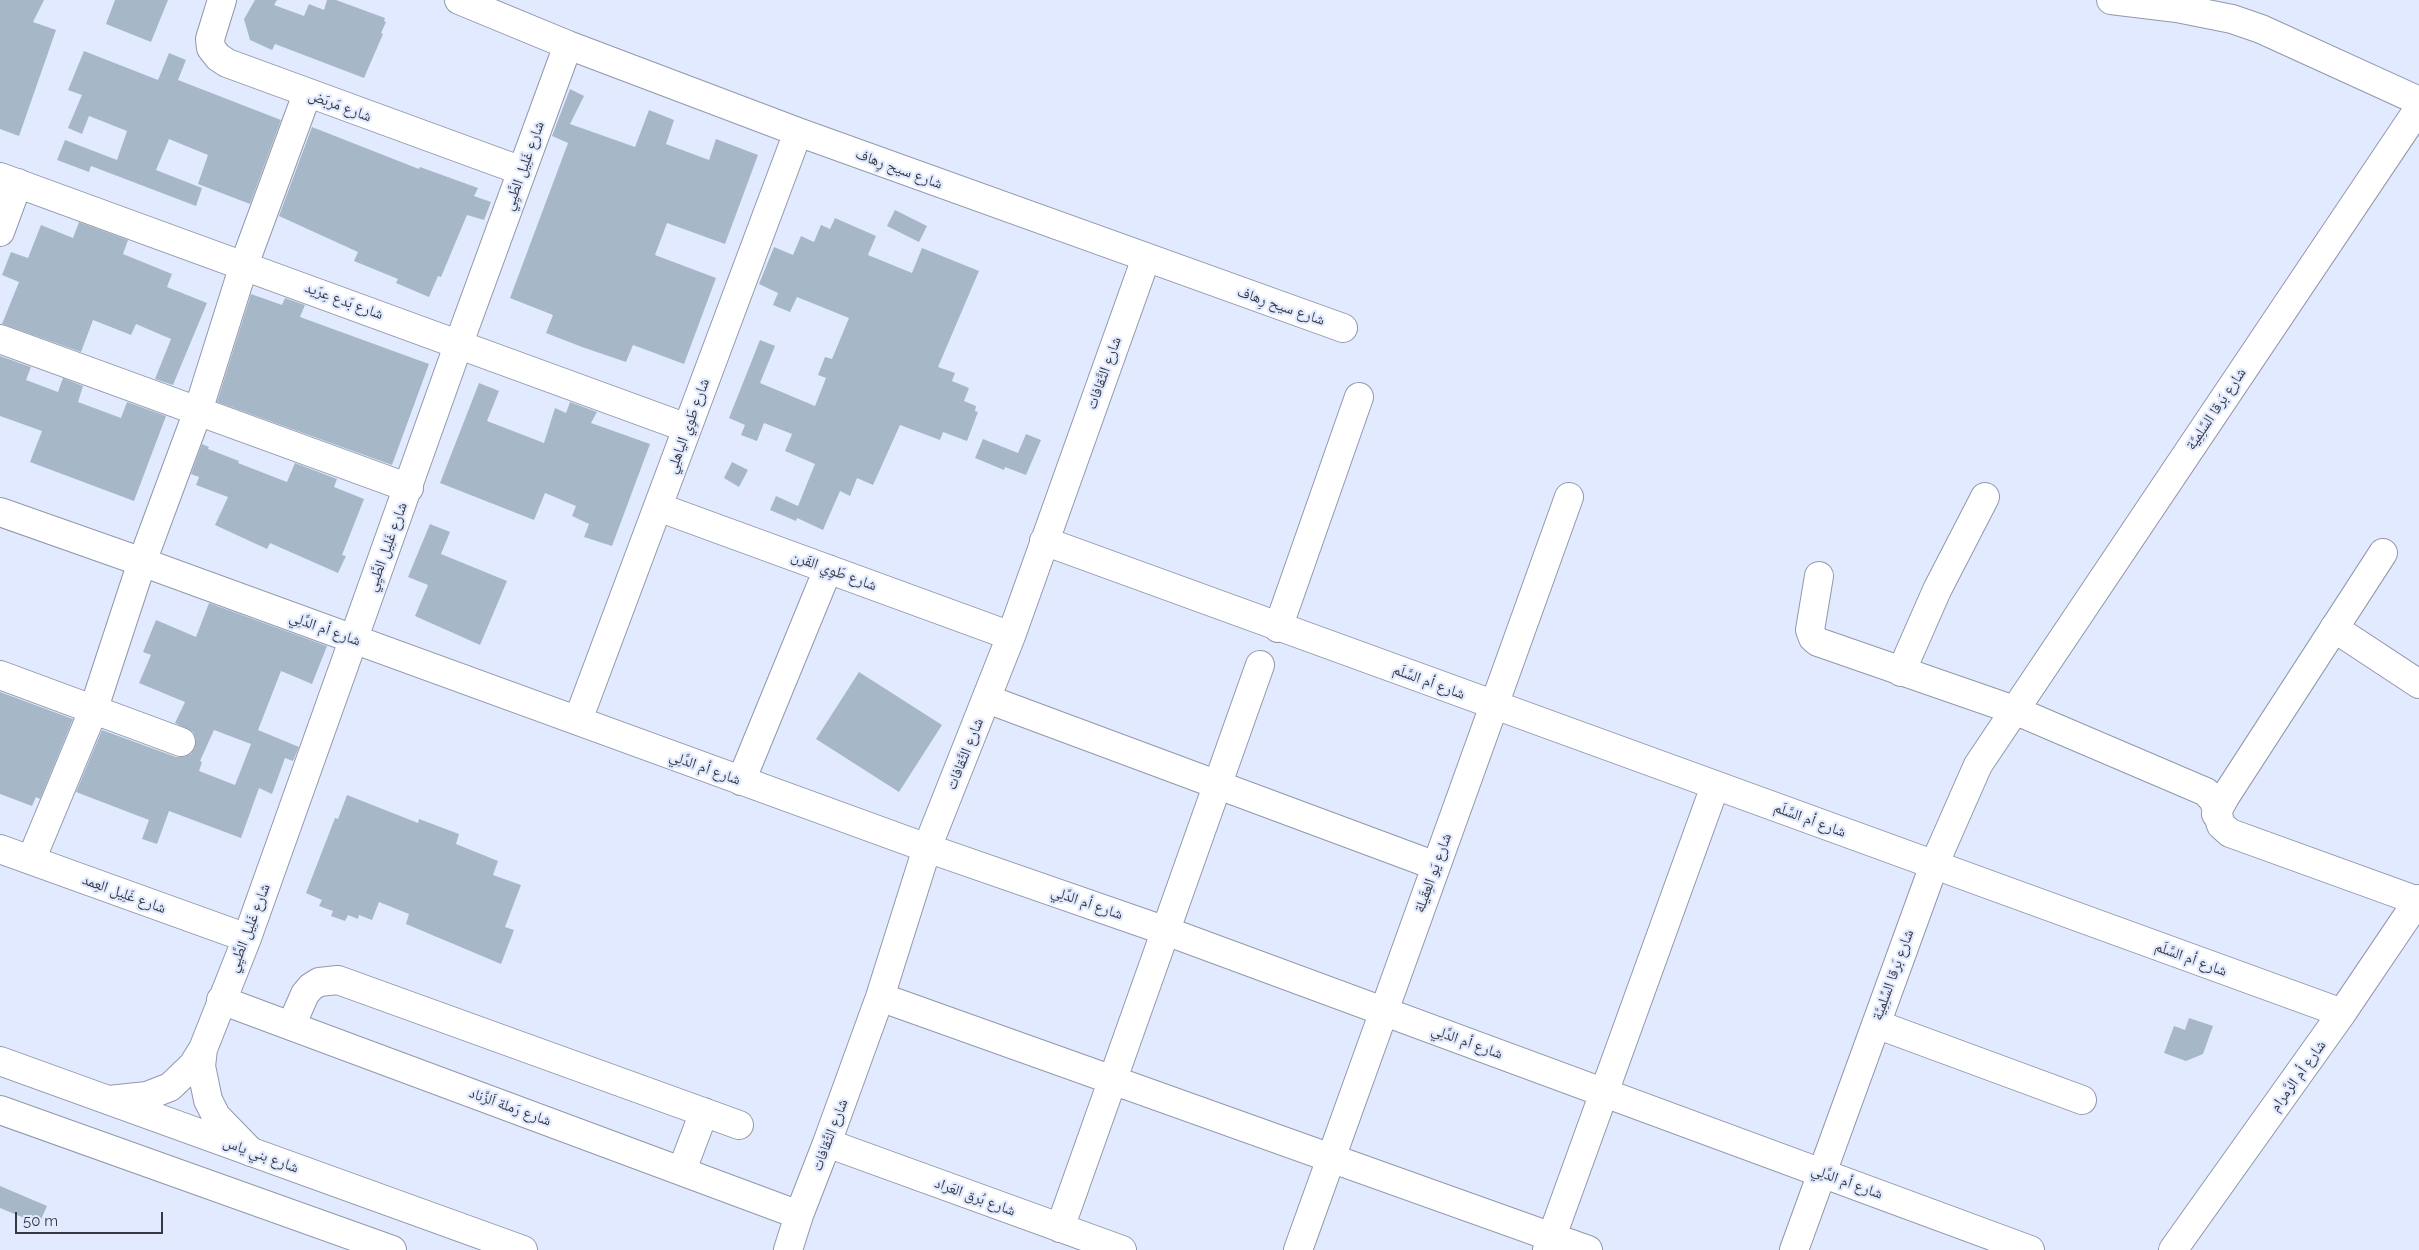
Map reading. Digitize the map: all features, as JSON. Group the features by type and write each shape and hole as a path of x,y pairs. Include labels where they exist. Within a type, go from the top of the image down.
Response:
{"street":[{"name":"شارع مَربَض","path":"222,0 210,39 211,48 226,63 522,171"},
{"name":"شارع سيح رِهاف","path":"459,0 568,45 798,132 1343,328"},
{"path":"2111,0 2177,8 2232,19 2261,29 2419,101"},
{"name":"شارع غَلِيل الطَّيِي","path":"109,1100 147,1096 170,1087 193,1065 203,1049 247,938 353,639 409,488 459,343 568,45"},
{"path":"31,860 93,711 142,562 198,411 244,265 307,94"},
{"name":"شارع بَرقا السِّلِمِيَّة","path":"1794,1250 1934,865 1978,765 2419,108"},
{"name":"شارع طَوِي الياهلِي","path":"578,720 798,132"},
{"path":"0,232 9,180"},
{"name":"شارع بَدع عِرَيد","path":"9,180 459,343 687,428"},
{"name":"شارع الثَّقافات","path":"788,1250 799,1215 828,1143 880,997 927,848 1011,636 1146,258"},
{"path":"0,339 409,488"},
{"path":"1278,628 1359,397"},
{"name":"شارع يَو العِقَيلة","path":"1298,1250 1569,497"},
{"path":"1902,672 1937,590 1985,497"},
{"name":"شارع طَوِي القَرن","path":"658,507 1011,636"},
{"name":"شارع أم الدِّلِي","path":"0,512 927,848 1166,931 2030,1250"},
{"name":"شارع أم السَّلَم","path":"1044,541 1278,628 2342,1013"},
{"path":"2216,814 2225,797 2382,554"},
{"path":"741,781 828,569"},
{"path":"1819,576 1810,619 1810,630 1813,638 1826,645 2014,710 2206,792 2214,801 2216,814 2221,825 2230,833 2418,900"},
{"path":"2334,628 2419,684"},
{"path":"1060,1228 1260,665"},
{"path":"0,675 181,742"},
{"path":"987,699 1436,866"},
{"path":"1549,1244 1715,786"},
{"name":"شارع غَلِيل العِمد","path":"0,849 247,938"},
{"name":"شارع أم الرَّمرام","path":"2173,1250 2342,1013 2418,900"},
{"path":"291,1026 305,994 311,987 319,982 338,980 739,1125"},
{"path":"880,997 1331,1158 1549,1244 1588,1250"},
{"name":"شارع رَملة اَلزِّناد","path":"221,1000 799,1215"},
{"path":"1876,1024 2082,1100"},
{"name":"شارع غَلِيل الطَّيِي","path":"203,1049 201,1066 208,1100 216,1116 252,1152"},
{"name":"شارع بني ياس","path":"0,1061 523,1250"},
{"path":"0,1110 391,1250"},
{"path":"682,1170 704,1112"},
{"name":"شارع بُرق العَراد","path":"828,1143 1122,1250"}],"building":[{"path":"0,0 44,0 33,22 56,30 19,136 0,129"},
{"path":"115,0 168,0 151,42 106,24"},
{"path":"255,0 277,0 274,5 304,16 309,4 324,10 327,0 336,0 385,18 384,21 386,22 381,33 383,34 364,78 275,44 272,50 250,40 244,19"},
{"path":"84,51 158,80 169,53 186,60 178,80 281,120 250,204 198,184 208,155 169,139 156,170 202,188 196,206 91,166 89,172 57,160 65,140 117,160 127,131 89,116 82,134 68,128 82,95 68,90"},
{"path":"570,89 584,96 570,124 635,147 649,110 674,120 666,144 709,160 716,139 758,155 725,244 667,223 655,255 716,278 684,364 633,345 626,362 582,347 546,333 553,315 510,298 568,143 552,136"},
{"path":"312,127 419,169 420,167 478,188 474,196 491,202 484,220 467,215 441,277 438,276 429,297 396,283 398,279 354,261 358,252 279,216"},
{"path":"895,210 927,226 919,242 887,226"},
{"path":"835,218 876,236 868,255 912,273 922,248 979,271 938,367 955,373 952,381 969,388 964,401 976,406 975,411 978,412 967,441 943,432 940,440 900,425 873,485 857,478 850,496 840,491 823,530 797,518 796,521 770,510 776,496 798,506 815,464 785,451 792,434 764,423 757,441 741,435 745,425 729,418 760,340 775,346 760,383 815,406 826,378 818,375 825,357 832,359 849,318 797,297 790,312 773,305 778,293 759,284 774,247 793,255 801,236 814,242 821,225 830,229"},
{"path":"79,222 128,240 123,254 172,274 167,287 207,303 173,385 155,379 171,339 136,324 131,335 93,320 81,352 2,324 19,282 2,275 11,252 28,258 41,225 73,238"},
{"path":"251,294 282,305 285,298 305,305 300,317 429,364 392,465 217,402"},
{"path":"0,356 31,367 26,380 58,392 63,378 83,386 78,402 121,418 127,402 166,416 134,501 30,462 42,431 0,416"},
{"path":"479,383 499,391 487,421 544,443 555,408 566,413 570,402 597,412 591,423 650,444 612,546 584,537 589,524 572,516 576,506 545,493 534,520 440,483"},
{"path":"1026,434 1041,440 1026,475 1005,467 1004,470 975,458 983,439 1018,453"},
{"path":"202,444 209,447 208,449 239,461 238,463 287,482 295,463 337,479 334,487 364,499 342,555 346,556 338,573 270,543 267,549 215,525 228,497 196,485 199,477 191,474"},
{"path":"732,462 748,470 739,487 724,478"},
{"path":"430,524 450,532 441,554 507,581 480,645 415,616 428,585 408,577"},
{"path":"209,603 327,646 312,684 281,671 258,730 299,747 293,761 285,758 272,794 259,788 241,838 169,811 157,844 142,839 149,820 76,792 102,730 176,757 184,757 191,754 195,748 196,739 193,732 175,723 185,702 139,683 151,655 143,652 156,620 196,637","holes":["214,730 251,744 235,785 199,771 202,762 200,761"]},
{"path":"859,672 942,725 899,792 816,739"},
{"path":"0,692 73,719 40,799 36,797 32,806 0,794"},
{"path":"347,795 418,823 419,819 459,834 456,844 498,861 493,875 521,885 505,927 514,930 501,964 406,924 409,914 379,902 372,920 359,915 358,919 348,915 345,921 331,916 333,911 319,906 322,900 306,893 335,818 338,819"},
{"path":"2189,1018 2213,1026 2203,1054 2186,1061 2164,1053 2174,1026 2185,1030"},
{"path":"0,1186 47,1206 39,1224 0,1208"}]}
